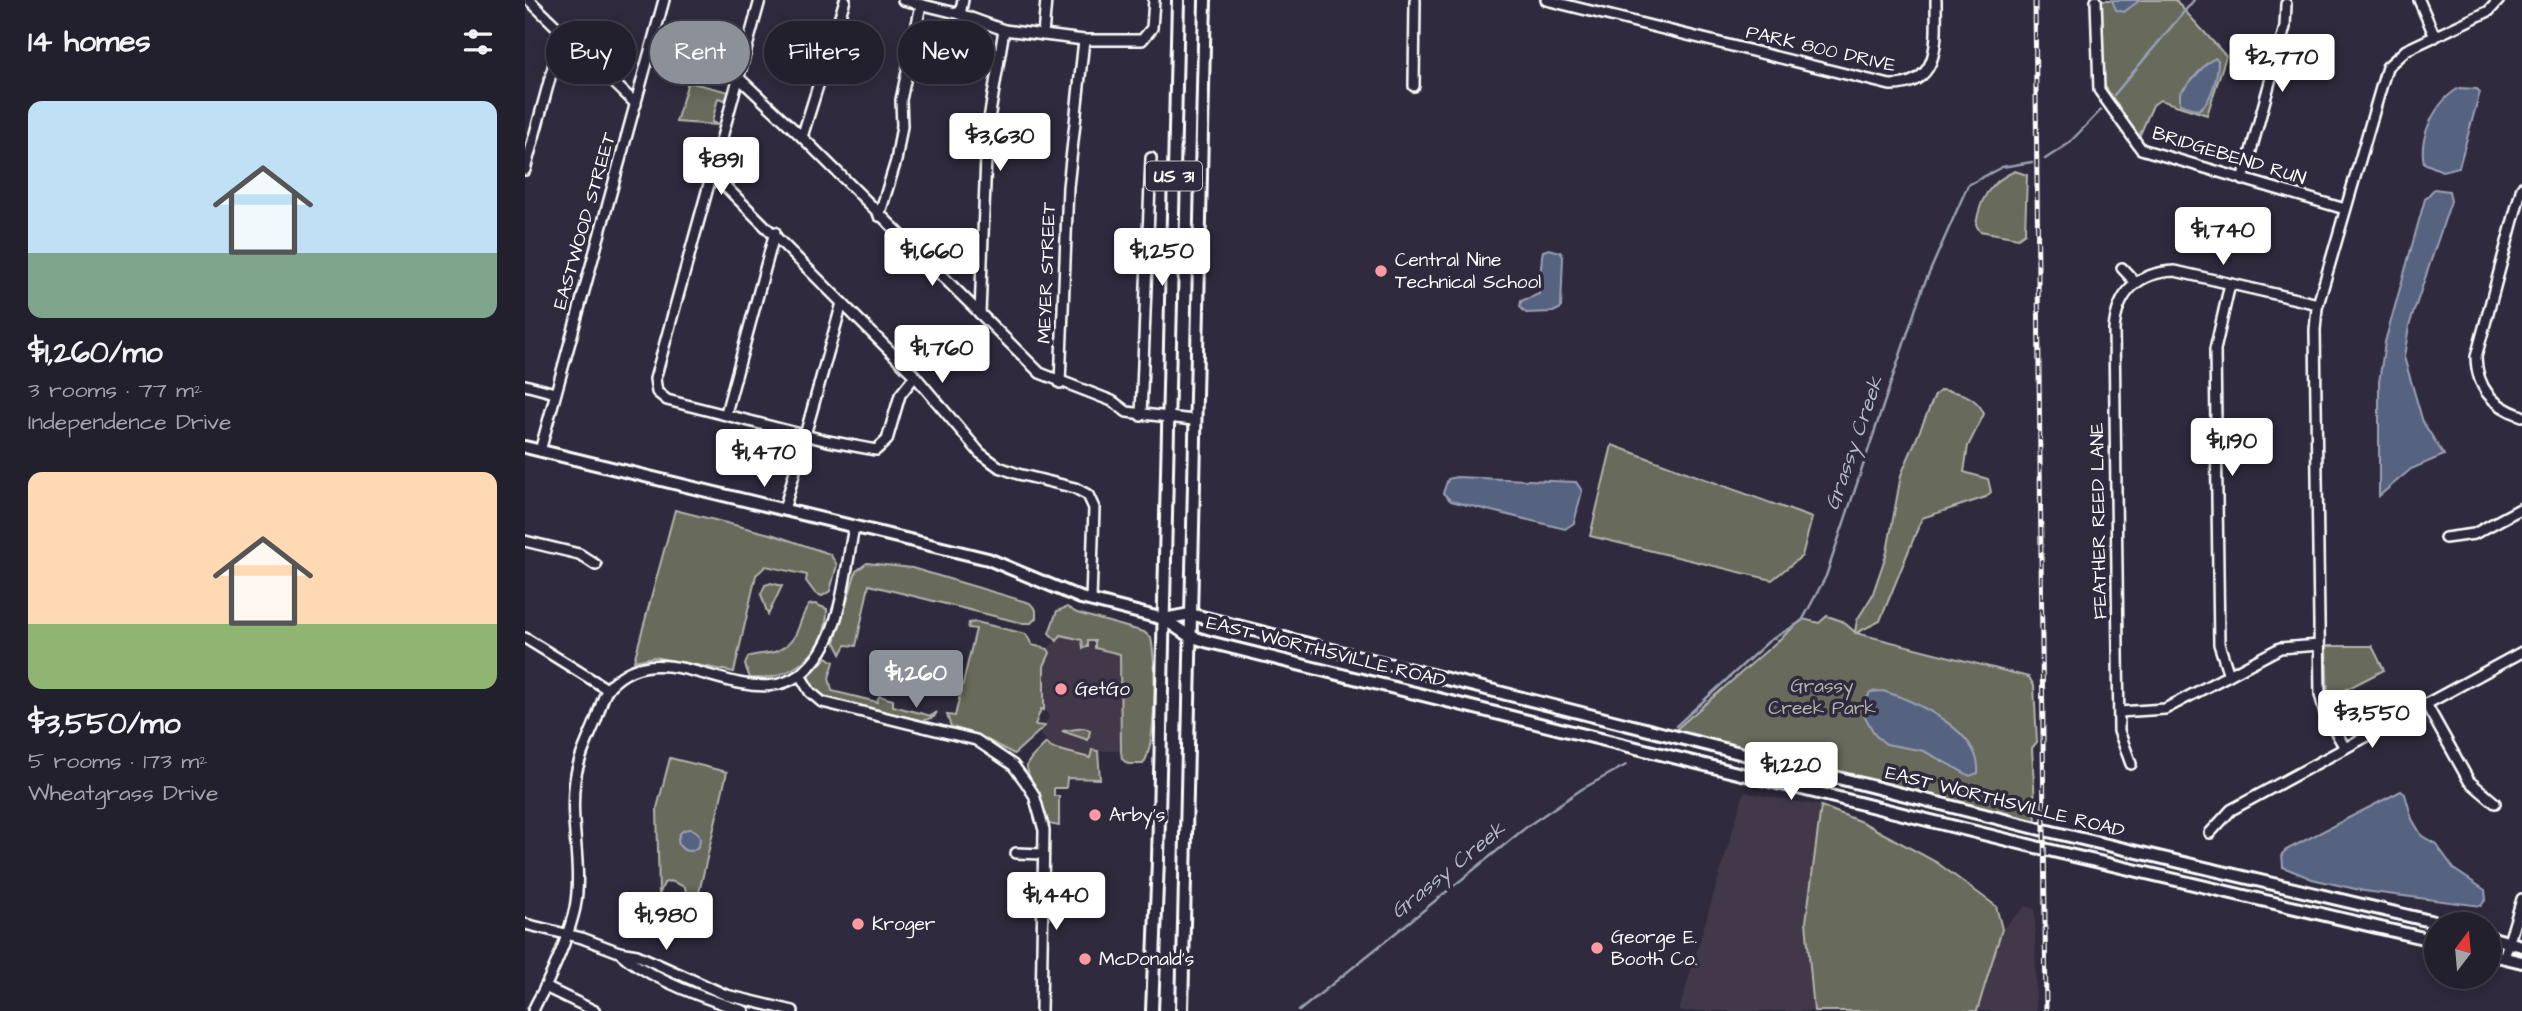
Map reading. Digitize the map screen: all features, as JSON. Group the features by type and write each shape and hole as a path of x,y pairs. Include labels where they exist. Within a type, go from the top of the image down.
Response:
{"main road":[{"name":"US 31","path":"1152,1011 1178,0"},
{"name":"US 31","path":"1182,1011 1193,421 1205,0"},
{"path":"525,447 988,559 1091,601 1164,619"},
{"name":"EAST WORTHSVILLE ROAD","path":"1164,619 1190,614 2044,830 2424,920"},
{"name":"EAST WORTHSVILLE ROAD","path":"1164,619 1189,636 2044,849 2424,939"},
{"path":"2501,941 2522,946"},
{"path":"2501,957 2522,962"}],"street":[{"path":"529,0 549,21"},
{"name":"EASTWOOD STREET","path":"540,451 664,0"},
{"path":"750,35 760,0"},
{"path":"802,137 845,0"},
{"path":"903,0 960,14 1004,30 1084,40 1142,40 1152,28 1154,0"},
{"path":"960,14 963,0"},
{"path":"1043,35 1046,0"},
{"path":"1414,86 1415,0"},
{"name":"PARK 800 DRIVE","path":"1546,0 1891,85 1910,85 1923,77 1933,60 1936,0"},
{"name":"BRIDGEBEND RUN","path":"2096,0 2100,92 2136,144 2146,153 2345,209"},
{"path":"2419,0 2435,37"},
{"path":"2345,748 2322,703 2315,330 2319,304 2384,73 2406,50 2489,11 2499,0"},
{"path":"2243,180 2285,27 2286,4"},
{"path":"879,216 896,161 902,126 901,100 921,5"},
{"path":"979,314 987,131 1004,30"},
{"name":"MEYER STREET","path":"1059,383 1068,187 1084,40"},
{"path":"525,170 548,84"},
{"path":"615,84 636,104"},
{"path":"736,84 655,379 657,392 667,400 876,450 887,440 900,395 915,376"},
{"path":"745,84 802,137 1024,360 1059,383 1100,396 1141,416 1193,421"},
{"path":"1141,416 1151,158"},
{"path":"712,173 775,232 915,376 980,453 999,467 1075,488 1087,495 1094,508 1091,601"},
{"path":"2522,187 2476,358 2478,377 2487,395 2503,408 2522,416"},
{"path":"726,413 775,232"},
{"path":"2122,268 2135,282 2147,275 2175,271 2319,304"},
{"name":"FEATHER REED LANE","path":"2131,764 2121,739 2119,712 2113,330 2118,306 2135,282"},
{"path":"2229,675 2219,644 2215,350 2230,284"},
{"path":"784,510 803,434 842,303"},
{"path":"525,385 555,393"},
{"path":"2445,538 2474,534 2522,508"},
{"path":"533,1011 568,935 578,879 575,780 582,753 607,689 624,673 644,664 661,664 758,687 782,683 800,675 822,650 834,620 854,527"},
{"path":"525,541 579,554 596,565"},
{"path":"525,638 607,689"},
{"path":"2119,712 2165,709 2280,648 2319,646"},
{"path":"2210,833 2231,810 2522,652"},
{"path":"800,675 810,692 822,702 960,735 994,750 1013,765 1034,795 1044,830 1041,1011"},
{"path":"2426,704 2469,781 2495,803"},
{"path":"1016,853 1043,854"},
{"path":"2504,958 2522,900"},
{"path":"525,925 568,935 619,952 637,954 726,995 793,1011"},
{"path":"619,952 630,963 694,993 744,1011"},
{"path":"545,987 595,1011"}],"shaded area":[{"path":"1060,635 1096,641 1095,648 1117,651 1121,655 1121,751 1091,751 1090,759 1052,748 1039,732 1049,717 1043,705 1044,666 1050,654 1048,649"},
{"path":"1744,792 1821,806 1806,922 1814,1011 1679,1011"},
{"path":"2026,906 2035,909 2036,1011 1977,1011 2002,929"}],"green space":[{"path":"2102,0 2175,0 2226,56 2207,115 2160,100 2153,105 2139,137 2102,82"},
{"path":"687,84 729,92 725,100 718,98 712,122 718,125 676,122"},
{"path":"2015,171 2027,175 2025,233 2018,238 1980,231 1976,225 1980,207 1988,192 1999,180"},
{"name":"Grassy Creek Park","path":"1941,390 1960,393 1972,399 1984,414 1968,446 1964,472 1988,479 1991,492 1986,497 1922,518 1880,621 1856,633 2029,677 2034,686 2037,742 2032,748 2036,822 1673,732 1803,619 1819,623 1827,616 1842,621 1855,632 1857,620 1872,596 1887,552 1901,475 1935,395"},
{"path":"1612,445 1812,518 1802,556 1772,580 1590,536"},
{"path":"675,510 774,535 830,554 837,565 830,591 822,596 815,593 806,581 807,575 766,566 756,575 734,672 654,657 634,661"},
{"path":"867,563 912,568 1030,603 1036,610 1036,618 1031,623 1022,623 869,585 856,646 846,645 841,654 835,642 856,571"},
{"path":"771,583 782,586 768,615 761,594 765,585"},
{"path":"815,604 827,609 826,624 814,651 793,669 779,675 750,678 745,665 748,657 785,647 795,636 809,605"},
{"path":"1067,607 1077,613 1144,632 1151,638 1154,665 1153,722 1148,754 1143,764 1128,764 1122,759 1120,654 1095,648 1095,641 1088,641 1088,647 1083,648 1082,640 1061,635 1057,641 1049,633 1057,611"},
{"path":"976,622 1026,634 1032,645 1048,649 1050,653 1044,666 1044,710 1041,709 1035,725 1045,726 1014,754 976,734 951,727 947,715 955,716 976,629 968,628 969,623"},
{"path":"2326,646 2372,646 2384,670 2328,699"},
{"path":"827,657 834,662 829,678 832,691 877,702 879,696 893,700 893,706 931,716 937,712 934,717 922,721 824,696 815,690 808,676"},
{"path":"1085,728 1090,731 1088,740 1062,731"},
{"path":"1046,743 1052,748 1090,758 1092,750 1098,751 1100,779 1067,778 1066,788 1054,788 1054,796 1059,796 1059,826 1049,824 1027,769 1030,759"},
{"path":"670,758 727,772 697,901 687,898 685,887 671,881 664,883 659,895 657,808"},
{"path":"1821,806 1864,823 1936,862 1996,906 2002,929 1977,1011 1814,1011 1806,922"}],"water":[{"path":"2112,0 2140,0 2124,12 2116,10"},
{"path":"2215,58 2218,60 2217,73 2207,101 2198,110 2180,104 2180,93 2206,64"},
{"path":"2459,88 2477,89 2480,92 2459,167 2442,171 2424,163 2426,131 2436,111"},
{"path":"2434,189 2449,191 2451,201 2409,326 2404,357 2423,422 2444,455 2411,469 2379,496 2379,382 2385,342 2425,199"},
{"path":"1549,249 1561,252 1563,257 1561,308 1553,312 1526,313 1520,307 1521,301 1539,294 1543,251"},
{"path":"1456,477 1576,482 1582,491 1574,523 1565,529 1451,501 1443,493 1448,479"},
{"path":"1883,691 1929,711 1958,732 1969,744 1976,758 1978,773 1970,776 1924,751 1886,744 1875,735 1862,711 1870,692"},
{"path":"2401,791 2405,794 2412,819 2422,836 2436,844 2455,870 2485,890 2486,899 2481,906 2364,891 2312,879 2283,867 2282,854 2286,850"},
{"path":"689,829 697,832 700,840 697,848 689,851 681,848 678,840 681,832"}],"waterway":[{"name":"Grassy Creek","path":"2114,95 2194,0"},
{"name":"Grassy Creek","path":"2045,159 2068,144 2101,110"},
{"name":"Grassy Creek","path":"1676,726 1769,641 1802,621 1826,576 1923,287 1968,185 2002,167 2032,162"},
{"name":"Grassy Creek","path":"1299,1011 1529,825 1582,789 1626,765"}],"railway":[{"path":"2035,0 2046,1011"}],"place":[{"name":"Central Nine Technical School","path":"1381,271"},
{"name":"GetGo","path":"1061,689"},
{"name":"Arby's","path":"1095,815"},
{"name":"Kroger","path":"858,924"},
{"name":"George E. Booth Co.","path":"1597,948"},
{"name":"McDonald's","path":"1085,959"}]}
